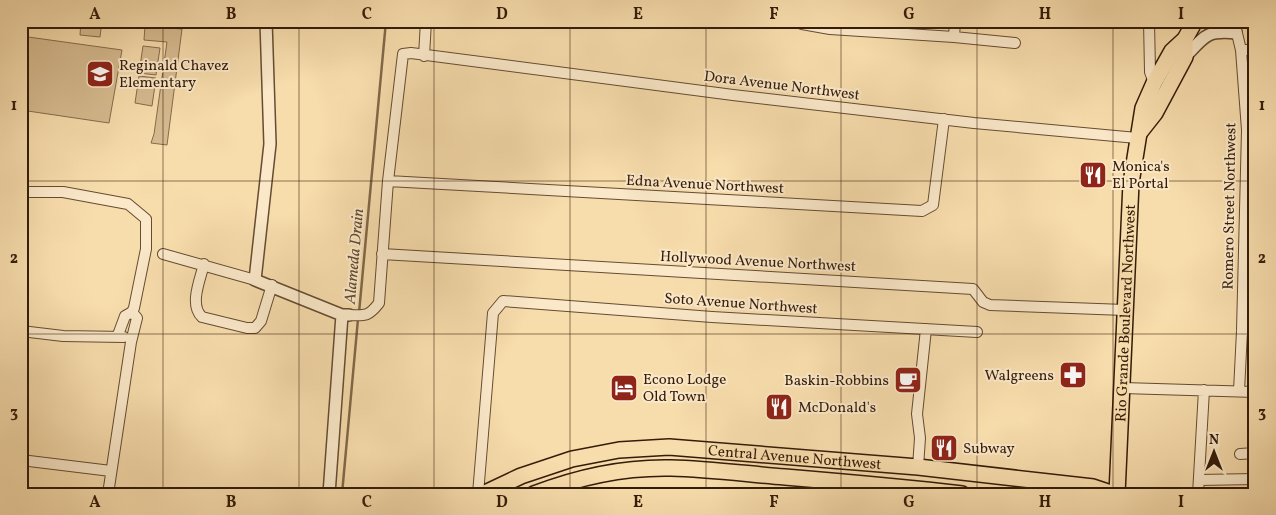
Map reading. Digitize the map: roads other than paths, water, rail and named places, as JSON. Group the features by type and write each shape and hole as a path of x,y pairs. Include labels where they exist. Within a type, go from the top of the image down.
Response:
{"main road":[{"name":"Rio Grande Boulevard Northwest","path":"1115,494 1123,388 1131,183 1138,136 1143,108 1154,83 1172,51 1186,39 1195,21"},
{"name":"Rio Grande Boulevard Northwest","path":"1138,136 1155,113 1185,57 1186,39"},
{"name":"Central Avenue Northwest","path":"483,494 520,476 572,459 602,452 670,447 918,467 1093,487 1115,494"},
{"path":"534,494 558,485 606,473 670,468 910,491 962,494"}],"street":[{"path":"255,280 270,144 266,21"},
{"path":"424,56 426,21"},
{"path":"954,37 955,21"},
{"path":"1149,21 1150,72 1154,83"},
{"name":"Romero Street Northwest","path":"1234,21 1241,50 1250,205 1239,391"},
{"path":"802,24 830,29 1015,43"},
{"path":"1185,57 1205,36 1218,31 1236,33"},
{"path":"1241,50 1255,50"},
{"name":"Dora Avenue Northwest","path":"388,181 403,54 944,119 1138,136"},
{"name":"Edna Avenue Northwest","path":"388,181 922,211 933,205 944,119"},
{"path":"163,254 204,264 272,285 346,315 366,316 379,303 388,181"},
{"path":"21,192 63,192 128,204 146,219 146,249 132,312 136,318 108,494"},
{"name":"Hollywood Avenue Northwest","path":"382,254 973,289 983,302 990,305 1125,310"},
{"path":"204,264 198,286 196,305 198,313 202,317 247,328 255,328 261,321 272,285"},
{"name":"Soto Avenue Northwest","path":"478,494 493,313 503,301 712,317 977,332"},
{"path":"118,335 125,316 132,312"},
{"path":"329,494 346,315"},
{"path":"918,467 920,438 917,414 926,329"},
{"path":"1242,331 1255,330"},
{"path":"21,331 63,336 118,335 131,342"},
{"path":"1123,388 1255,392"},
{"path":"1198,494 1204,390"},
{"path":"1240,454 1255,453"},
{"path":"21,460 111,471"},
{"path":"1199,480 1255,479"}],"waterway":[{"name":"Alameda Drain","path":"359,313 386,21"},
{"name":"Alameda Drain","path":"342,494 358,319"}],"place":[{"name":"Reginald Chavez Elementary","path":"100,74"},
{"name":"Monica's El Portal","path":"1093,175"},
{"name":"Walgreens","path":"1073,375"},
{"name":"Baskin-Robbins","path":"908,380"},
{"name":"Econo Lodge Old Town","path":"624,388"},
{"name":"McDonald's","path":"779,407"},
{"name":"Subway","path":"944,448"}]}
